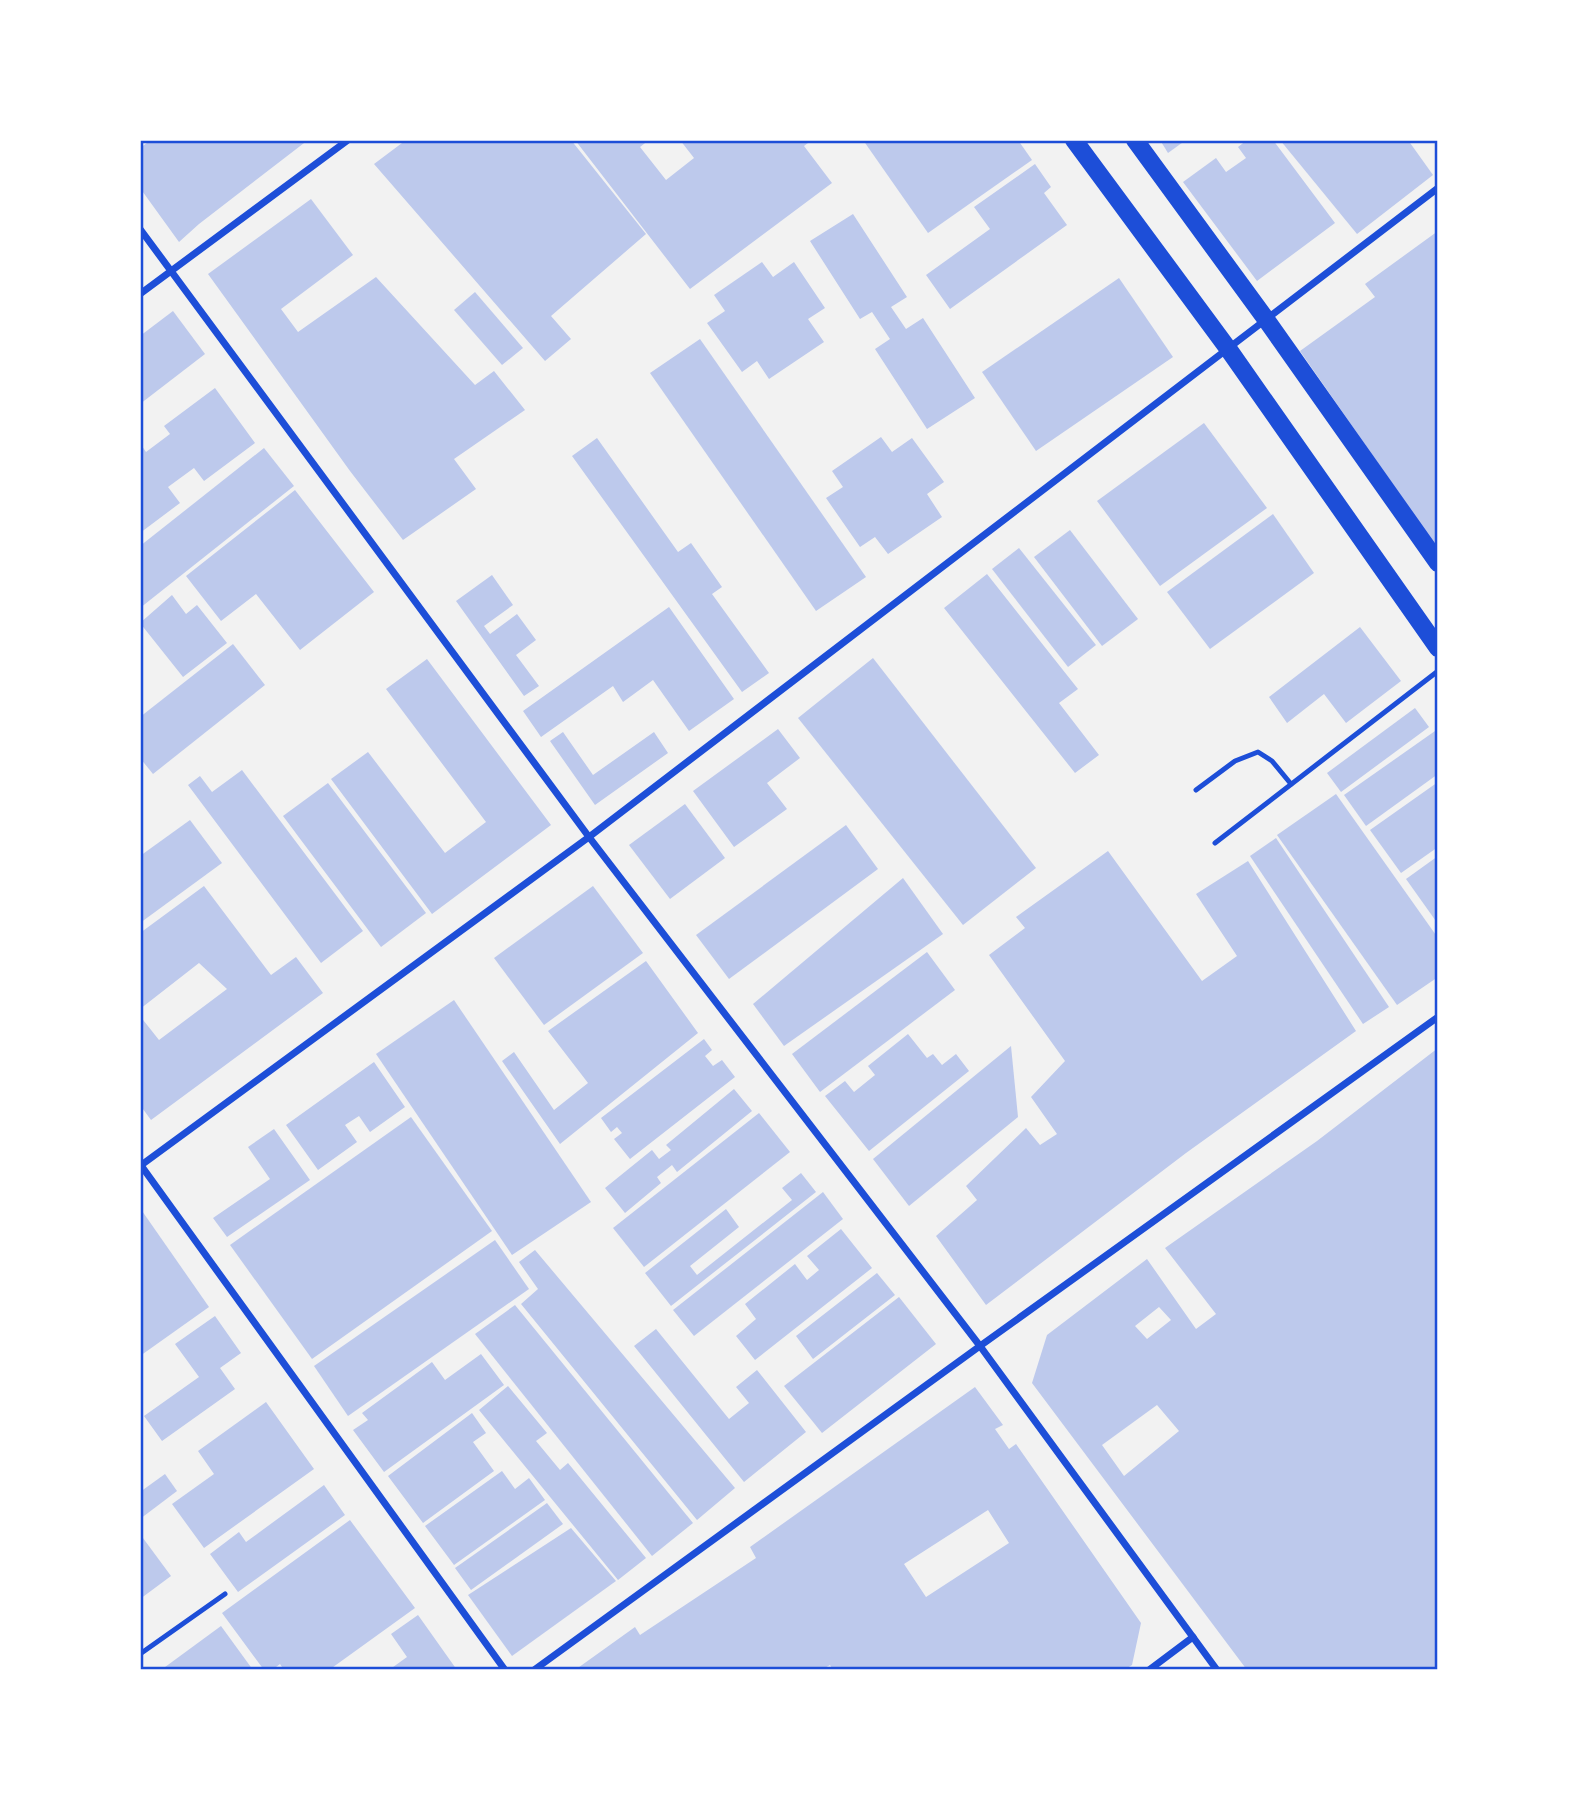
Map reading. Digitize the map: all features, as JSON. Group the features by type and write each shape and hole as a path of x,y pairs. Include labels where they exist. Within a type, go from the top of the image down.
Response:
{"main road":[{"path":"1074,140 1229,350 1438,648"},
{"path":"1135,140 1438,563"}],"street":[{"path":"140,294 348,140"},
{"path":"505,1670 140,1165 589,837 1438,188"},
{"path":"140,229 589,837 980,1346 1217,1670"},
{"path":"534,1670 1438,1017"},
{"path":"1149,1670 1193,1637"}],"lane":[{"path":"1215,843 1438,671"},
{"path":"1196,790 1234,761 1258,752 1272,761 1291,784"},
{"path":"140,1654 225,1594"}],"building":[{"path":"151,140 308,140 179,242 140,188 140,148"},
{"path":"406,140 571,140 646,234 551,316 571,339 545,361 374,164"},
{"path":"575,140 649,140 640,147 666,180 694,158 680,140 812,140 804,146 832,183 690,289"},
{"path":"863,140 1018,140 1032,160 928,233"},
{"path":"1160,140 1186,140 1168,153"},
{"path":"1247,140 1273,140 1335,223 1257,281 1183,182 1216,158 1226,172 1246,158 1238,147"},
{"path":"1280,140 1408,140 1433,175 1357,234"},
{"path":"1035,164 1051,187 1044,193 1067,225 950,309 926,275 990,229 974,207"},
{"path":"311,199 353,255 281,309 298,332 376,277 475,385 494,371 525,410 454,459 476,489 403,540 208,274"},
{"path":"853,214 907,297 891,307 906,329 923,318 975,398 927,429 875,349 890,339 872,312 860,319 810,241"},
{"path":"1438,231 1438,549 1300,351 1375,297 1365,284"},
{"path":"762,262 773,277 794,262 825,308 808,319 824,342 769,379 757,361 742,372 707,323 725,311 714,295"},
{"path":"1119,278 1173,357 1036,451 982,372"},
{"path":"475,292 523,348 502,365 454,310"},
{"path":"173,311 205,354 140,404 140,336"},
{"path":"700,339 866,577 816,611 650,373"},
{"path":"215,388 255,443 204,481 194,468 168,487 180,503 140,533 140,443 146,452 170,434 164,426"},
{"path":"1204,423 1267,508 1160,586 1097,501"},
{"path":"881,437 892,452 912,438 944,482 927,494 942,517 888,554 875,537 860,547 826,498 843,487 832,471"},
{"path":"597,438 678,552 691,543 722,587 712,594 769,673 742,692 572,456"},
{"path":"264,448 294,486 140,608 140,546"},
{"path":"295,490 374,592 300,650 256,594 221,621 186,576"},
{"path":"1273,514 1314,573 1210,649 1167,592"},
{"path":"1070,530 1138,619 1102,646 1034,557"},
{"path":"1019,548 1096,645 1068,667 992,569"},
{"path":"987,574 1078,689 1059,703 1099,755 1075,773 944,608"},
{"path":"492,575 513,605 484,626 490,634 517,614 536,640 516,655 539,686 524,696 456,601"},
{"path":"172,595 186,614 197,605 227,643 183,677 140,623"},
{"path":"669,607 734,699 689,731 653,680 623,702 613,686 541,737 523,711"},
{"path":"1360,627 1401,681 1346,723 1324,694 1287,723 1269,697"},
{"path":"233,644 265,685 153,774 140,758 140,717"},
{"path":"873,658 1036,868 963,925 798,718"},
{"path":"427,659 551,825 432,914 331,779 368,752 445,853 486,822 386,689"},
{"path":"1415,708 1429,727 1341,792 1327,773"},
{"path":"778,729 800,758 767,783 787,809 734,847 693,791"},
{"path":"1435,731 1438,735 1438,774 1366,826 1344,795"},
{"path":"563,732 593,775 654,732 668,753 595,805 550,741"},
{"path":"242,770 363,931 321,963 188,785 200,776 212,792"},
{"path":"1438,782 1438,847 1401,873 1370,830"},
{"path":"328,783 426,913 381,947 283,816"},
{"path":"1336,794 1438,938 1438,977 1397,1005 1277,835"},
{"path":"685,804 725,858 670,899 629,845"},
{"path":"190,820 222,863 140,923 140,856"},
{"path":"846,825 878,869 729,979 696,935"},
{"path":"1276,838 1389,1007 1363,1024 1250,856"},
{"path":"1108,851 1202,981 1237,956 1196,894 1248,861 1356,1031 1186,1153 986,1305 936,1236 977,1200 966,1186 1026,1128 1040,1145 1057,1134 1031,1097 1065,1061 989,955 1025,928 1016,917"},
{"path":"1438,856 1438,924 1406,879"},
{"path":"903,878 943,934 784,1046 753,1004"},
{"path":"204,886 271,975 296,957 323,993 151,1120 140,1105 140,1016 159,1040 227,989 199,963 140,1009 140,933"},
{"path":"593,886 643,953 544,1025 494,958"},
{"path":"927,952 955,990 820,1092 792,1054"},
{"path":"646,961 698,1033 560,1144 502,1061 514,1052 554,1110 588,1083 548,1031"},
{"path":"454,1000 591,1202 512,1255 376,1054"},
{"path":"908,1034 927,1058 933,1054 942,1065 956,1054 969,1071 869,1151 825,1096 845,1081 854,1092 875,1075 868,1066"},
{"path":"704,1039 712,1050 705,1056 713,1066 722,1060 735,1077 630,1159 614,1139 622,1133 617,1127 611,1132 601,1118"},
{"path":"1011,1046 1018,1117 909,1206 873,1159"},
{"path":"1438,1048 1438,1670 1247,1670 1032,1383 1047,1335 1147,1259 1196,1329 1216,1314 1165,1248 1317,1141","holes":["1159,1307 1171,1320 1147,1339 1135,1326","1157,1405 1179,1431 1124,1476 1102,1445"]},
{"path":"374,1062 405,1107 370,1132 359,1116 345,1125 357,1142 318,1170 286,1125"},
{"path":"734,1089 752,1111 677,1172 672,1165 657,1177 661,1183 625,1213 605,1188 652,1150 659,1159 671,1150 666,1145"},
{"path":"759,1113 790,1152 644,1267 613,1228"},
{"path":"411,1117 492,1231 312,1359 230,1245"},
{"path":"274,1129 310,1180 227,1237 213,1218 270,1179 248,1147"},
{"path":"801,1173 816,1192 671,1306 645,1273 726,1209 739,1227 690,1266 697,1275 792,1200 782,1188"},
{"path":"823,1192 843,1219 694,1336 673,1310"},
{"path":"140,1208 209,1307 140,1356"},
{"path":"841,1229 872,1268 755,1360 736,1336 756,1319 745,1304 795,1264 807,1280 819,1270 807,1256"},
{"path":"495,1240 529,1289 348,1416 314,1366"},
{"path":"535,1250 735,1488 697,1520 521,1304 538,1289 519,1262"},
{"path":"877,1273 895,1295 813,1359 796,1336"},
{"path":"899,1297 936,1344 822,1433 784,1386"},
{"path":"515,1305 693,1523 652,1556 475,1334"},
{"path":"215,1316 241,1353 220,1368 235,1389 162,1441 144,1416 199,1377 175,1344"},
{"path":"656,1329 729,1419 749,1403 736,1387 757,1370 806,1432 744,1482 634,1346"},
{"path":"481,1354 504,1385 384,1472 353,1430 368,1420 362,1413 432,1362 445,1380"},
{"path":"508,1386 547,1433 536,1441 560,1470 568,1463 646,1558 618,1580 479,1410"},
{"path":"975,1387 1003,1425 995,1429 1009,1449 1016,1444 1141,1623 1132,1665 1124,1670 833,1670 830,1665 821,1670 575,1670 635,1627 640,1635 756,1558 750,1547","holes":["988,1510 1009,1543 926,1597 904,1564"]},
{"path":"266,1402 314,1469 204,1548 172,1504 214,1474 198,1451"},
{"path":"472,1413 486,1433 473,1442 494,1471 423,1523 388,1476"},
{"path":"502,1471 515,1489 529,1478 545,1500 454,1565 425,1526"},
{"path":"165,1474 177,1491 140,1519 140,1492"},
{"path":"324,1485 345,1515 238,1592 210,1554 239,1532 246,1542"},
{"path":"547,1503 563,1524 471,1590 455,1568"},
{"path":"350,1520 415,1608 329,1670 284,1670 280,1664 272,1670 264,1670 222,1613"},
{"path":"571,1528 616,1581 512,1656 468,1595"},
{"path":"140,1534 171,1576 140,1599"},
{"path":"418,1615 457,1670 389,1670 407,1657 391,1634"},
{"path":"221,1626 253,1670 161,1670"}]}
